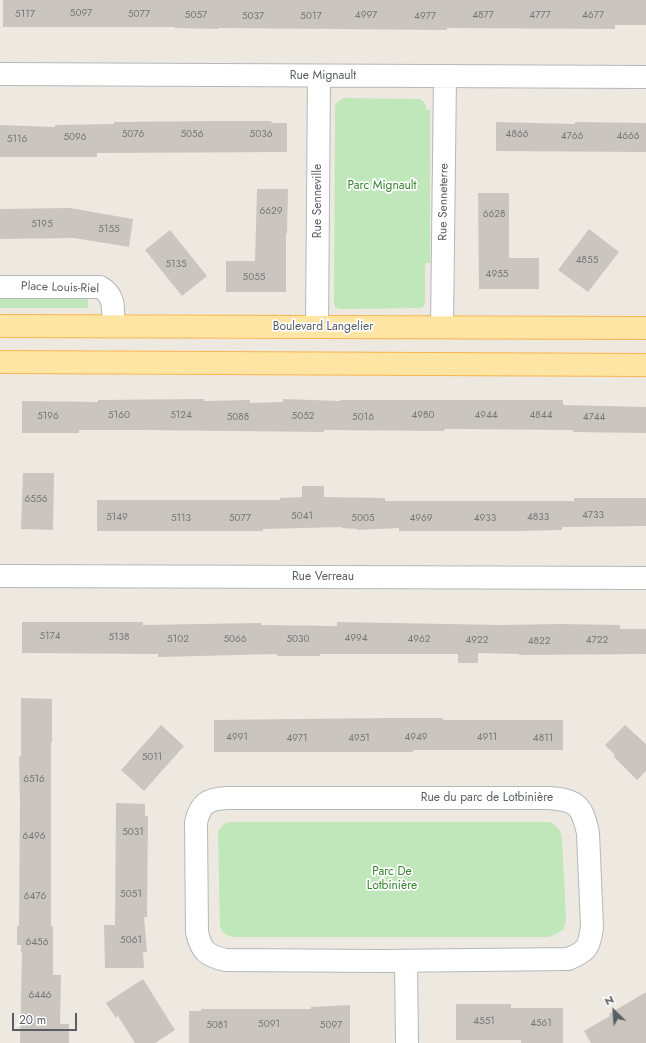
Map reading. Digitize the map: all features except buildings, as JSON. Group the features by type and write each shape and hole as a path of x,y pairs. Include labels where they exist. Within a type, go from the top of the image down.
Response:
{"main road":[{"name":"Boulevard Langelier","path":"0,326 646,328"},
{"path":"0,362 646,365"}],"street":[{"name":"Rue Mignault","path":"0,74 646,77"},
{"name":"Rue Senneville","path":"317,327 319,76"},
{"name":"Rue Senneterre","path":"442,327 445,76"},
{"name":"Place Louis-Riel","path":"0,287 100,287 107,291 111,297 113,306 113,326"},
{"name":"Rue Verreau","path":"0,576 646,578"},
{"name":"Rue du parc de Lotbinière","path":"227,798 548,798 564,799 578,806 585,818 588,833 592,927 590,942 582,954 568,959 406,961 226,960 213,958 204,951 199,942 197,932 196,823 198,813 204,804 215,799 227,798"},
{"path":"406,961 407,1043"}],"green space":[{"name":"Parc Mignault","path":"344,98 420,99 425,103 426,110 430,110 430,263 425,263 425,302 424,306 421,308 340,309 335,307 335,106 336,103"},
{"path":"0,298 88,298 88,308 0,308"},
{"name":"Parc De Lotbinière","path":"230,822 550,822 559,829 562,839 566,919 564,929 549,937 228,936 220,927 218,833 222,826"}]}
